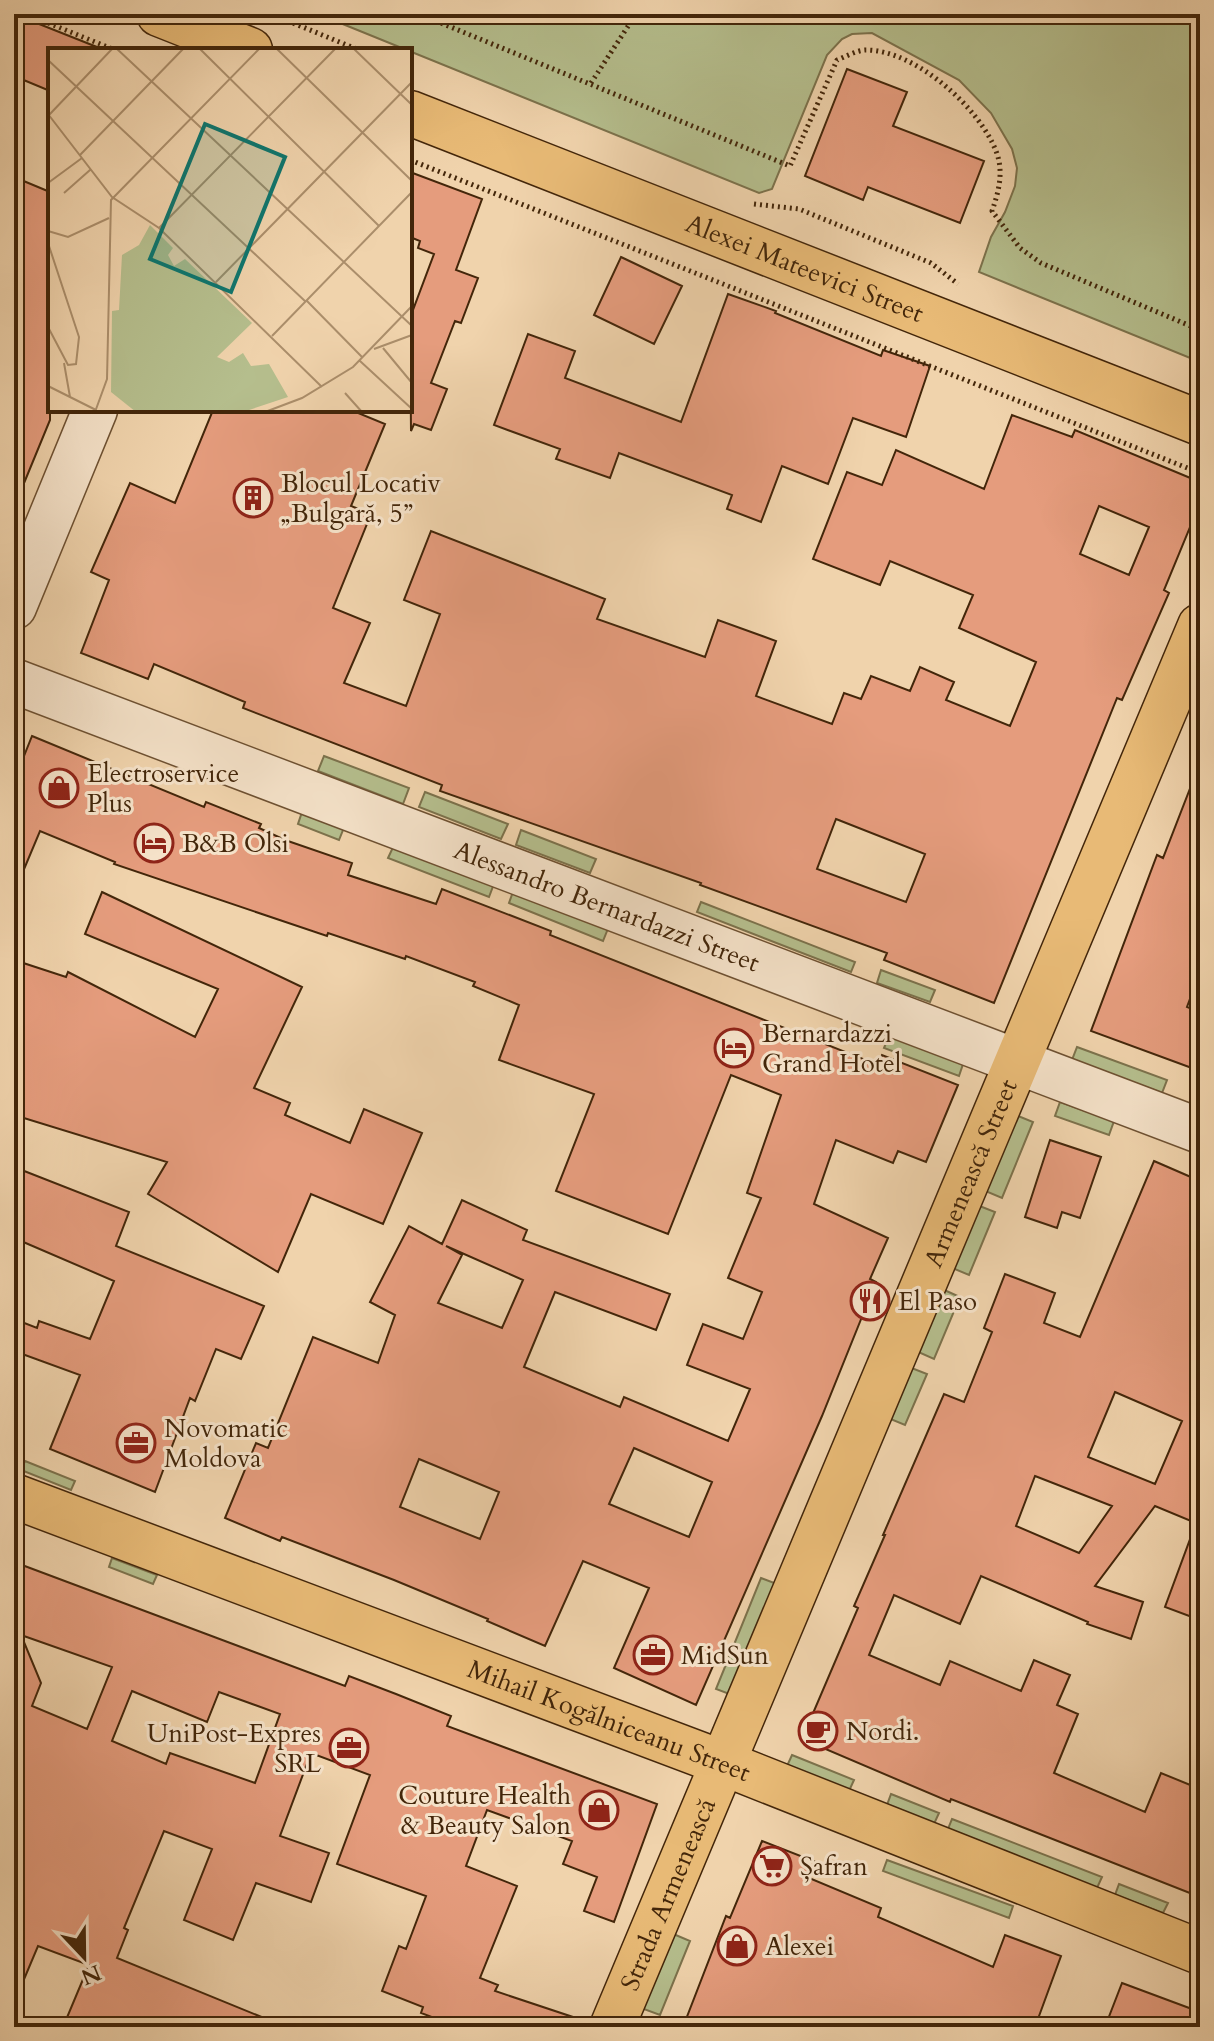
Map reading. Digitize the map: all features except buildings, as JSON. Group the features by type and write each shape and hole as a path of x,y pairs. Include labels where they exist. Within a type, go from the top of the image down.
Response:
{"main road":[{"path":"159,14 241,48"},
{"name":"Alexei Mateevici Street","path":"412,114 1200,423"},
{"name":"Armenească Street","path":"723,1763 1200,626"},
{"name":"Mihail Kogălniceanu Street","path":"14,1496 723,1763 1200,1952"},
{"name":"Strada Armenească","path":"612,2027 723,1763"}],"street":[{"path":"14,607 94,412"},
{"name":"Alessandro Bernardazzi Street","path":"14,681 1200,1131"}],"path":[{"path":"26,14 110,48"},
{"path":"271,14 354,48"},
{"path":"419,14 790,166 837,60 865,50 902,59 940,81 975,112 997,152 1001,172 992,211 1020,248 1041,263 1200,330"},
{"path":"591,83 636,14"},
{"path":"412,161 1200,473"}],"green space":[{"path":"318,14 1200,14 1200,362 979,272 991,237 1015,186 1017,168 1012,149 991,113 959,80 872,33 852,34 842,39 827,55 772,189 759,193 412,52 412,48 402,48"},
{"path":"324,756 409,788 403,804 318,771"},
{"path":"425,792 508,824 501,839 419,807"},
{"path":"303,809 345,825 339,840 298,824"},
{"path":"521,830 596,859 590,873 516,845"},
{"path":"395,843 495,881 489,897 388,858"},
{"path":"514,889 609,926 603,941 509,903"},
{"path":"701,902 855,962 851,972 697,912"},
{"path":"881,970 935,990 930,1002 877,983"},
{"path":"889,1036 963,1064 959,1076 884,1048"},
{"path":"1077,1047 1167,1080 1162,1093 1072,1060"},
{"path":"1060,1102 1114,1121 1109,1135 1055,1116"},
{"path":"1013,1114 1033,1122 1002,1198 983,1190"},
{"path":"977,1205 995,1212 969,1275 950,1267"},
{"path":"942,1289 960,1297 934,1359 916,1351"},
{"path":"909,1367 927,1374 905,1425 888,1418"},
{"path":"25,1461 75,1481 71,1490 21,1470"},
{"path":"112,1558 157,1575 153,1584 109,1567"},
{"path":"761,1578 777,1584 732,1695 716,1689"},
{"path":"792,1755 854,1780 849,1791 787,1766"},
{"path":"891,1794 939,1813 934,1824 887,1805"},
{"path":"952,1819 1102,1877 1097,1888 948,1829"},
{"path":"887,1860 1013,1906 1009,1918 883,1871"},
{"path":"1119,1884 1168,1903 1163,1913 1115,1895"},
{"path":"671,1933 690,1941 660,2015 641,2008"}],"place":[{"name":"Blocul Locativ „Bulgară, 5”","path":"253,498"},
{"name":"Electroservice Plus","path":"59,788"},
{"name":"B&B Olsi","path":"154,843"},
{"name":"Bernardazzi Grand Hotel","path":"734,1048"},
{"name":"El Paso","path":"870,1301"},
{"name":"Novomatic Moldova","path":"136,1443"},
{"name":"MidSun","path":"653,1655"},
{"name":"Nordi.","path":"818,1731"},
{"name":"UniPost-Expres SRL","path":"349,1748"},
{"name":"Couture Health & Beauty Salon","path":"599,1810"},
{"name":"Șafran","path":"772,1866"},
{"name":"Alexei","path":"737,1946"}]}
